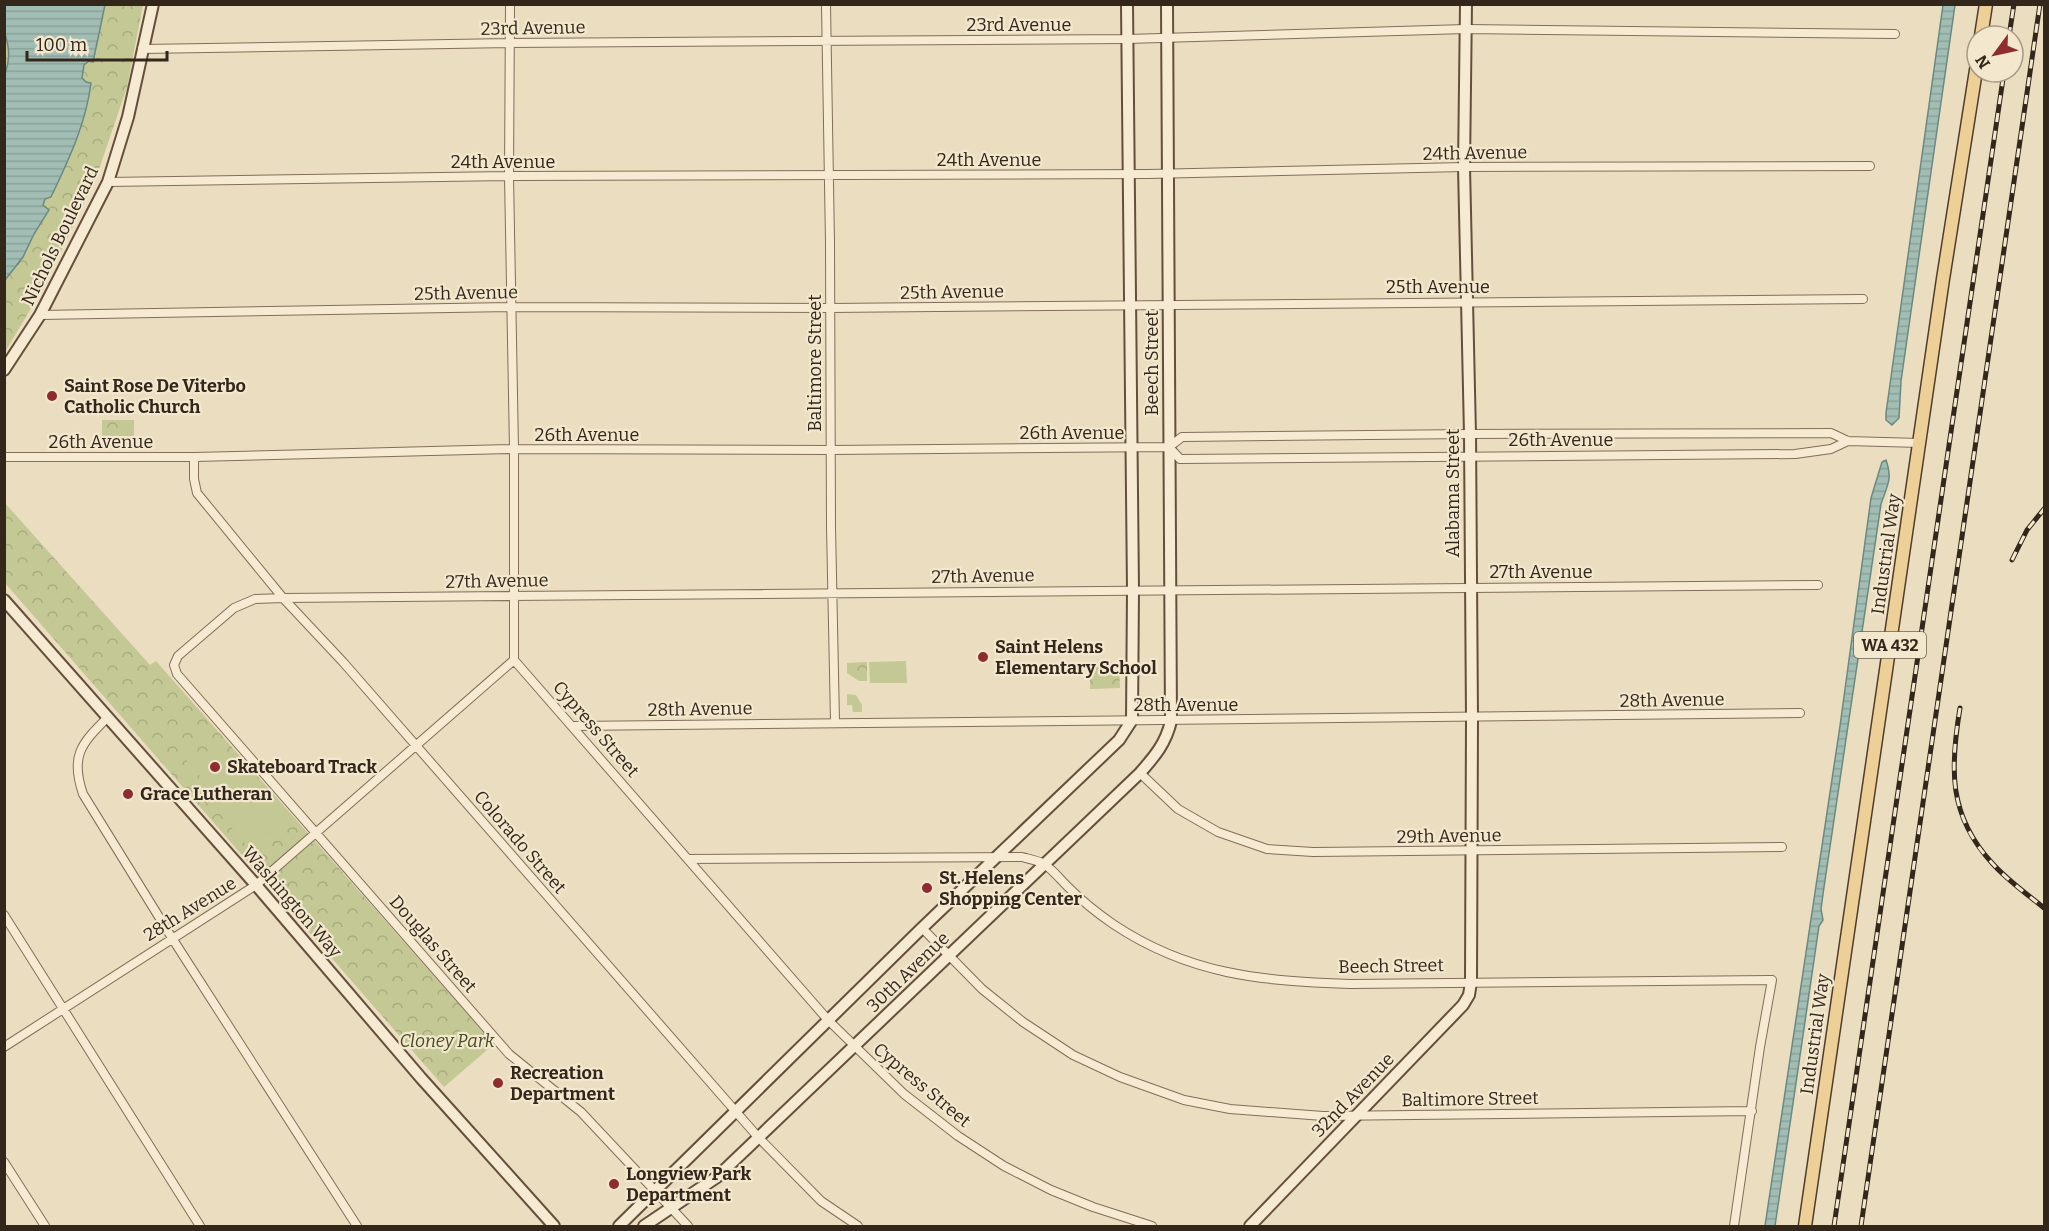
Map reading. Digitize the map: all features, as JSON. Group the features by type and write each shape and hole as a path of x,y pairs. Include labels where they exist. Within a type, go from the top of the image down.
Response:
{"main road":[{"path":"1983,24 1986,4"},
{"name":"Industrial Way","path":"1805,1227 1943,279 1974,84"}],"street":[{"name":"Nichols Boulevard","path":"4,370 40,315 108,182 128,117 153,4"},
{"path":"510,4 509,176 514,449 514,660"},
{"name":"Baltimore Street","path":"826,4 835,722"},
{"name":"Beech Street","path":"1127,4 1133,590 1132,720"},
{"name":"Beech Street","path":"1167,4 1172,721"},
{"name":"Alabama Street","path":"1466,4 1464,167 1470,434 1472,981"},
{"name":"23rd Avenue","path":"142,49 510,43 1127,39 1467,29 1895,34"},
{"name":"24th Avenue","path":"108,182 509,176 1129,174 1464,167 1870,166"},
{"name":"25th Avenue","path":"40,315 510,307 829,308 1863,299"},
{"name":"26th Avenue","path":"4,458 194,457 514,449 1132,448 1169,447 1182,437 1470,434 1831,433 1848,441 1920,443"},
{"name":"26th Avenue","path":"1169,447 1180,459 1795,454 1831,449 1848,441"},
{"name":"Colorado Street","path":"194,457 194,479 197,493 284,598 758,1137 821,1201 858,1227"},
{"name":"27th Avenue","path":"174,665 178,656 234,608 255,600 284,598 1818,585"},
{"name":"Washington Way","path":"4,600 554,1227"},
{"name":"28th Avenue","path":"4,1047 256,885 514,660"},
{"name":"Cypress Street","path":"514,660 828,1020 904,1094 958,1136 1004,1166 1093,1207 1152,1227"},
{"name":"Douglas Street","path":"174,665 177,674 509,1054 581,1112 688,1227"},
{"name":"28th Avenue","path":"573,726 1800,713"},
{"path":"107,718 85,740 78,762 78,780 92,809 357,1227"},
{"name":"30th Avenue","path":"619,1227 735,1110 1119,740 1132,720"},
{"name":"30th Avenue","path":"644,1227 717,1178 855,1047 948,955 1140,773 1162,748 1172,721"},
{"name":"29th Avenue","path":"1140,773 1178,809 1218,832 1267,849 1313,852 1782,847"},
{"path":"688,859 1022,856 1044,864"},
{"name":"Beech Street","path":"1044,864 1113,924 1152,947 1196,966 1245,977 1292,982 1350,984 1472,981 1772,980 1760,1047 1752,1112"},
{"path":"4,915 200,1227"},
{"name":"Baltimore Street","path":"922,928 982,989 1023,1022 1072,1055 1120,1077 1184,1100 1230,1109 1277,1114 1356,1116 1752,1112"},
{"name":"32nd Avenue","path":"1250,1227 1463,1005 1469,995 1472,981"},
{"path":"1734,1227 1752,1112"},
{"path":"4,1162 45,1227"}],"green space":[{"path":"5,5 143,5 127,87 96,178 45,285 5,352"},
{"path":"102,420 134,420 134,436 102,436"},
{"name":"Cloney Park","path":"4,502 150,665 156,661 494,1044 444,1087 5,583"},
{"path":"906,661 907,683 870,683 869,662"},
{"path":"867,662 867,681 859,681 847,673 847,663"},
{"path":"1090,662 1119,662 1120,688 1090,689"},
{"path":"847,694 856,695 862,705 862,712 853,712 852,705 847,705"},
{"name":"Skateboard Track","path":"199,751 226,756 236,764 239,777 227,784 215,778 204,783 197,771 187,762 186,757"},
{"path":"249,778 284,818 249,848 215,808"}],"water":[{"path":"5,4 105,5 93,62 89,61 84,65 82,78 91,83 76,142 51,197 45,199 43,205 49,210 23,257 5,280 4,77 9,55 4,27"},
{"path":"1943,5 1955,5 1901,381 1899,418 1892,425 1886,420 1886,413"},
{"path":"1886,460 1889,478 1881,504 1824,887 1821,909 1823,920 1819,926 1775,1226 1765,1226 1840,726 1871,498 1882,462"}],"railway":[{"path":"2011,24 2014,4"},
{"path":"1861,1226 2040,4"},
{"path":"1834,1226 2002,84"},
{"path":"2012,560 2027,530 2044,509"},
{"path":"1960,708 1954,771 1960,809 1967,827 1992,863 2044,908"}],"place":[{"name":"Saint Rose De Viterbo Catholic Church","path":"52,396"},
{"name":"Saint Helens Elementary School","path":"983,657"},
{"name":"Skateboard Track","path":"215,767"},
{"name":"Grace Lutheran","path":"128,794"},
{"name":"St. Helens Shopping Center","path":"927,888"},
{"name":"Recreation Department","path":"498,1083"},
{"name":"Longview Park Department","path":"614,1184"}]}
